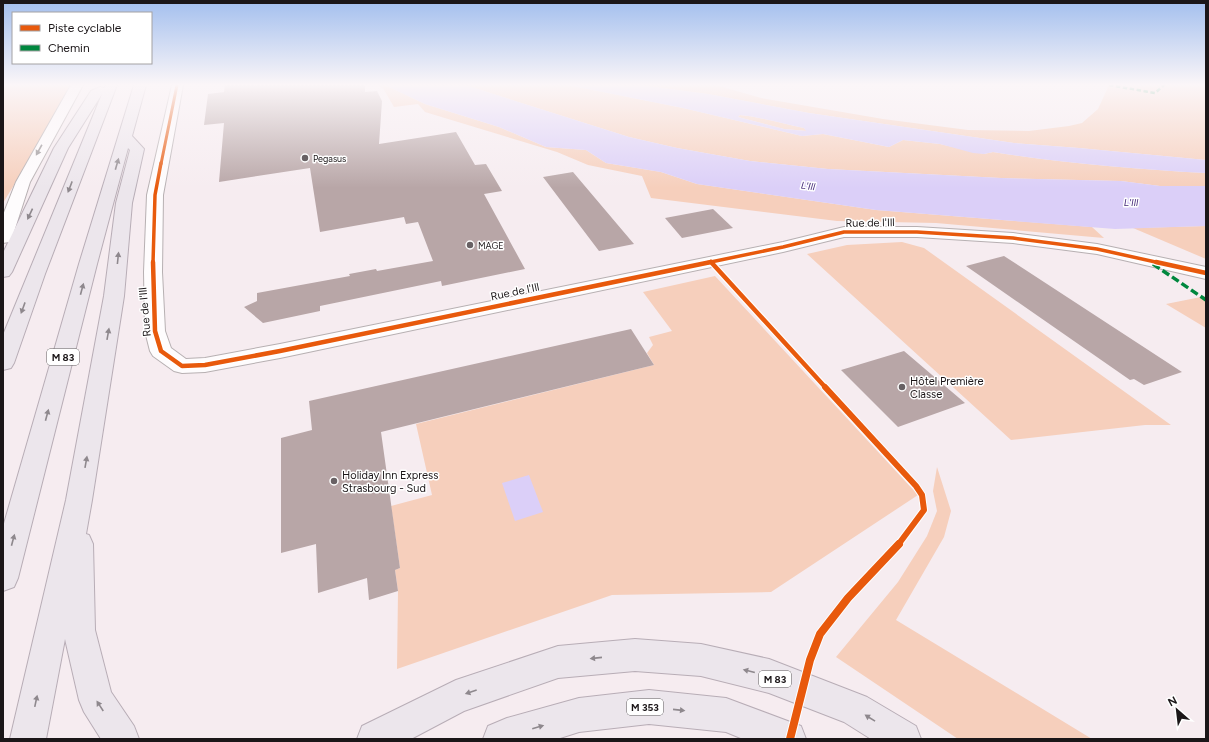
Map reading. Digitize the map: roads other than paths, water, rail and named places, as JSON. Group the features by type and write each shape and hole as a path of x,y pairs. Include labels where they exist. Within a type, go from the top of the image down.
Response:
{"highway":[{"path":"3,268 61,148 79,120"},
{"path":"3,363 39,266 97,120"},
{"name":"M 83","path":"3,578 130,120"},
{"path":"28,739 79,500 114,296 124,203 136,149 125,137"},
{"path":"79,500 79,630 96,700 121,739"},
{"name":"M 83","path":"375,739 456,697 558,662 635,655 701,660 769,676 855,709 903,739"},
{"name":"M 353","path":"501,739 579,715 648,707 726,715 788,739"}],"street":[{"path":"3,238 22,182 57,120"},
{"name":"Rue de l'Ill","path":"170,120 156,195 152,272 155,331 161,351 182,366 205,365 280,351 782,247 844,232 917,232 1013,238 1097,248 1206,273"}],"water":[{"name":"L'Ill","path":"475,120 574,120 629,137 677,148 750,161 828,169 1001,178 1121,181 1160,186 1206,186 1206,226 1115,229 876,210 697,184 661,172 606,163 586,150 546,147 499,127"},
{"path":"732,120 748,120 784,129 806,131 804,128 767,120 854,120 1014,143 1206,160 1206,173 1099,165 993,152 984,154 973,153 940,144 903,140 889,147 823,134 802,136"},
{"path":"529,475 543,512 515,521 502,483"}],"place":[{"name":"Pegasus","path":"305,158"},
{"name":"MAGE","path":"470,245"},
{"name":"Hôtel Première Classe","path":"902,387"},
{"name":"Holiday Inn Express Strasbourg - Sud","path":"334,481"}]}
